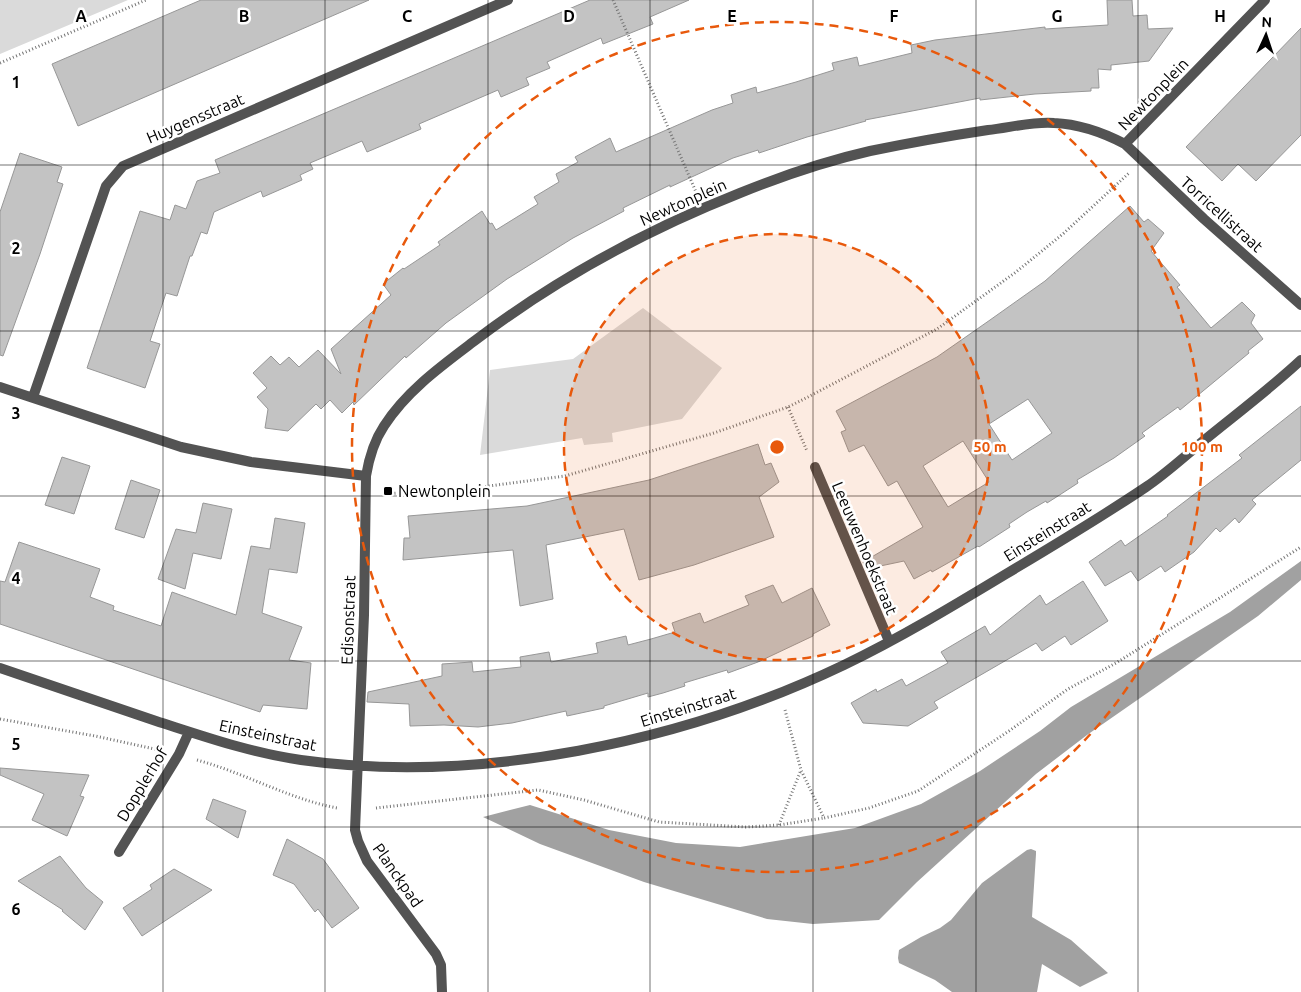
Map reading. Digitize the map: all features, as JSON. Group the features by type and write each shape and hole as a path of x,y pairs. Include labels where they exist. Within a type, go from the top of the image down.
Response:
{"street":[{"name":"Huygensstraat","path":"33,397 106,186 123,166 508,0"},
{"name":"Newtonplein","path":"366,476 371,453 383,426 407,397 445,364 498,323 563,280 649,232 772,180 868,152 946,136 1051,122 1077,125 1103,133 1125,144 1265,0"},
{"name":"Torricellistraat","path":"1125,144 1204,219 1301,305"},
{"name":"Einsteinstraat","path":"0,668 190,732 251,750 292,759 359,766 412,768 550,756 602,747 727,712 780,693 844,665 938,615 1149,485 1301,360"},
{"path":"0,387 181,447 251,462 366,476"},
{"name":"Leeuwenhoekstraat","path":"815,467 889,641"},
{"name":"Edisonstraat","path":"359,766 366,476"},
{"name":"Dopplerhof","path":"118,852 190,732"},
{"name":"Planckpad","path":"359,766 355,830 362,851 436,954 440,965 442,992"}],"path":[{"path":"0,63 146,0"},
{"path":"612,0 703,208"},
{"path":"366,476 380,494 474,488 564,476 714,433 788,407 936,329 1016,272 1064,233 1142,161"},
{"path":"788,407 815,467"},
{"path":"356,810 538,790 584,800 659,822 746,827 779,825 869,808 918,791 1009,731 1068,689 1116,663 1301,546"},
{"path":"780,693 801,770 824,818"},
{"path":"779,825 801,770"}],"shaded area":[{"path":"0,0 128,0 0,54"},
{"path":"643,308 722,368 682,419 612,433 613,442 584,445 582,438 480,455 490,370 573,359"},
{"path":"1301,561 1301,580 1258,616 1087,735 1036,774 917,882 879,920 813,924 767,919 644,882 540,844 483,817 530,805 609,830 676,843 740,847 855,828 921,804 980,771 1040,731 1071,707 1230,612"},
{"path":"1031,849 1036,851 1032,917 1071,940 1108,973 1080,987 1042,964 1037,992 952,992 935,980 899,963 899,950 951,920 982,883"}],"building":[{"path":"201,0 369,0 78,126 52,64"},
{"path":"590,0 689,0 650,17 653,24 603,44 601,38 547,62 550,68 526,78 529,85 501,97 498,90 419,124 421,129 367,152 362,141 310,163 313,169 300,175 302,180 263,197 261,191 214,212 207,234 201,232 192,256 190,256 177,296 166,293 150,341 160,344 145,388 87,368 140,211 170,220 175,205 186,209 197,181 220,173 215,160"},
{"path":"1107,0 1132,0 1133,16 1147,15 1148,29 1173,28 1149,61 1111,65 1111,70 1098,69 1099,88 1091,88 1091,91 1035,94 980,100 980,98 865,120 759,153 758,150 733,158 623,208 624,211 573,238 507,279 446,323 406,358 405,356 354,405 353,402 342,413 330,400 321,409 316,404 288,431 265,428 268,409 257,397 267,388 253,373 271,356 280,365 289,357 299,367 318,350 341,374 331,349 391,295 383,284 403,268 440,245 438,242 482,211 496,230 538,204 534,197 559,182 556,174 578,162 575,157 610,138 616,152 712,110 733,103 731,95 756,87 757,93 796,82 834,70 832,63 857,57 859,66 912,53 911,45 935,40 1045,27 1045,29 1108,25"},
{"path":"1301,28 1301,135 1256,181 1238,164 1222,181 1186,147"},
{"path":"20,153 62,167 57,182 63,184 3,356 0,355 0,212"},
{"path":"1130,206 1144,222 1148,219 1164,233 1151,251 1180,285 1177,287 1211,328 1242,302 1255,315 1251,323 1263,339 1248,351 1249,353 1180,410 1178,407 1142,433 1145,436 1114,458 1077,480 1078,483 1058,496 1047,503 1046,501 1009,524 1010,527 979,547 932,572 931,570 914,579 904,561 866,569 863,562 923,527 897,481 888,486 864,445 849,452 841,432 846,430 836,411 937,357 1045,281","holes":["1028,399 1052,433 1012,460 989,424","963,441 989,482 948,507 923,466"]},
{"path":"1301,406 1301,460 1252,500 1256,504 1239,523 1235,518 1220,532 1216,528 1194,552 1165,572 1161,566 1138,581 1131,571 1105,586 1089,562 1121,540 1125,546 1168,516 1242,458 1239,455"},
{"path":"758,444 765,465 771,463 779,482 759,497 774,537 694,565 639,580 624,529 546,545 553,599 520,606 513,550 403,560 404,538 410,538 408,516 527,506 649,480"},
{"path":"62,457 90,466 74,514 45,505"},
{"path":"131,480 160,490 144,538 115,529"},
{"path":"203,503 232,509 221,559 193,553 185,589 158,579 176,529 196,533"},
{"path":"275,518 305,523 297,573 269,569 262,613 302,627 289,660 311,663 307,709 263,705 260,712 0,624 0,581 5,582 19,542 100,569 90,597 114,606 113,610 161,626 172,592 236,615 251,546 270,549"},
{"path":"1083,581 1108,621 1071,645 1065,636 1042,651 1036,643 934,702 938,708 908,726 863,723 851,703 876,689 877,692 902,679 906,686 948,663 941,652 985,626 990,635 1040,595 1046,605"},
{"path":"773,585 782,603 812,588 830,625 813,634 813,636 758,662 728,673 727,670 684,683 685,686 663,693 648,697 648,693 604,706 604,708 567,716 566,711 512,723 478,727 410,726 409,704 367,702 368,692 442,676 442,664 472,662 473,672 521,667 520,657 549,652 551,662 598,653 596,643 626,636 628,645 651,639 675,632 672,623 700,613 704,623 749,605 745,596"},
{"path":"0,768 89,775 80,796 84,797 67,836 32,820 44,794 0,775"},
{"path":"213,799 246,811 238,838 206,819"},
{"path":"287,839 323,859 359,908 332,928 318,909 315,912 294,884 273,875"},
{"path":"60,856 86,888 103,902 85,930 63,910 18,881"},
{"path":"174,869 212,890 142,936 123,908 152,889 150,885"}],"place":[{"name":"Newtonplein","path":"388,491"}]}
